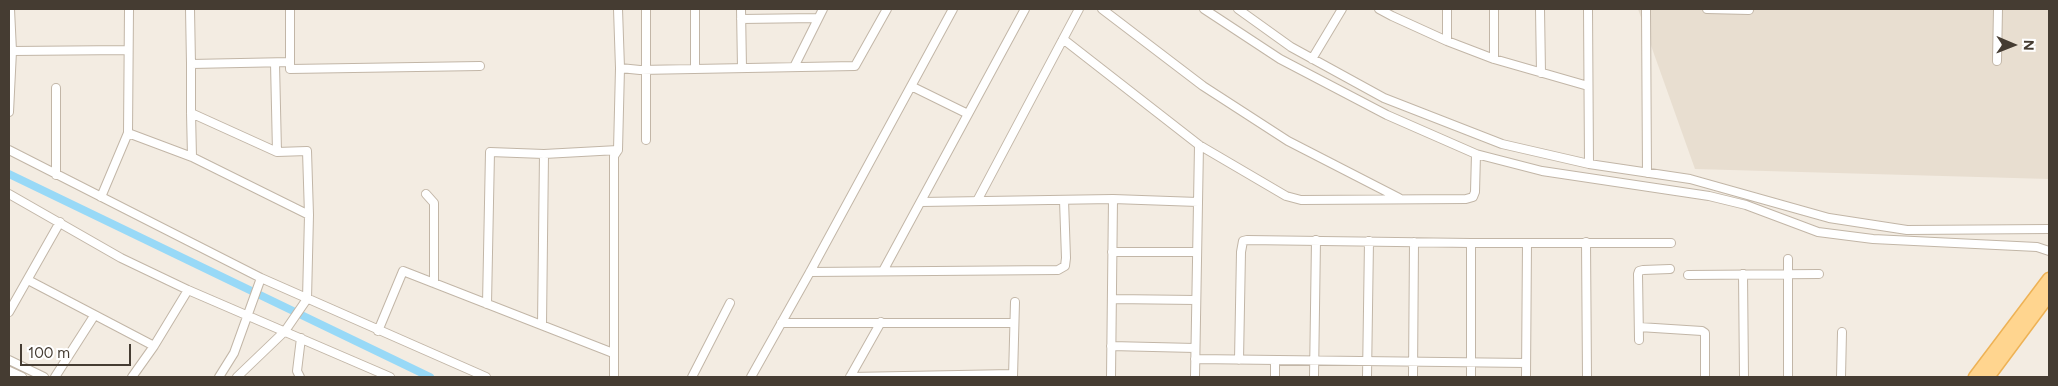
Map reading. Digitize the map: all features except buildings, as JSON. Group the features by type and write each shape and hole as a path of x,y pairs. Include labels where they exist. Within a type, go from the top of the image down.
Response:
{"main road":[{"path":"1976,377 2049,279"},
{"path":"1988,377 2049,295"}],"street":[{"path":"9,112 12,51 10,9"},
{"path":"100,197 128,134 129,9"},
{"path":"190,9 192,157"},
{"path":"290,9 290,69 480,66"},
{"path":"614,377 614,156 618,150 620,68 618,9"},
{"path":"646,9 646,140"},
{"path":"695,9 695,68"},
{"path":"741,9 742,68"},
{"path":"794,67 822,9"},
{"path":"620,68 646,70 855,66 887,9"},
{"path":"751,377 953,9"},
{"path":"883,271 1025,9"},
{"path":"977,201 1079,9"},
{"path":"1102,9 1203,86 1288,141 1401,199"},
{"path":"1204,9 1280,60 1387,115 1476,154 1542,171 1709,196 1746,205 1818,232 1873,239 2037,247 2049,250"},
{"path":"1238,9 1291,47 1384,98 1502,144 1589,164 1690,180 1829,218 1907,230 2049,229"},
{"path":"1312,59 1342,9"},
{"path":"1379,9 1392,12 1447,41 1494,59 1588,86"},
{"path":"1447,9 1447,41"},
{"path":"1494,9 1494,59"},
{"path":"1540,9 1540,73"},
{"path":"1588,9 1589,164"},
{"path":"1646,9 1647,173"},
{"path":"1707,9 1749,9"},
{"path":"1997,61 1998,9"},
{"path":"740,19 818,18"},
{"path":"1063,39 1199,145 1286,196 1301,200 1466,199 1472,197 1475,192 1476,154"},
{"path":"12,51 128,50"},
{"path":"191,64 290,62"},
{"path":"275,63 276,152"},
{"path":"911,86 968,114"},
{"path":"56,88 56,175"},
{"path":"191,113 276,152 307,151 307,298 285,331 237,377"},
{"path":"128,134 192,157 308,215"},
{"path":"1195,377 1199,145"},
{"path":"9,150 261,278 486,377"},
{"path":"487,304 490,152 544,154 618,150"},
{"path":"542,325 544,154"},
{"path":"9,194 122,258 188,290 390,377"},
{"path":"426,194 434,203 434,283"},
{"path":"921,202 1113,199 1198,202"},
{"path":"1111,377 1113,199"},
{"path":"810,272 1058,270 1065,266 1066,258 1064,200"},
{"path":"9,312 60,222"},
{"path":"1314,377 1316,240"},
{"path":"1239,360 1241,252 1243,241 1671,243"},
{"path":"1367,377 1369,241"},
{"path":"1413,377 1414,242"},
{"path":"1586,242 1586,377"},
{"path":"1472,243 1472,377"},
{"path":"1526,377 1527,243"},
{"path":"1112,252 1197,252"},
{"path":"1788,259 1788,377"},
{"path":"1639,340 1639,271 1670,269"},
{"path":"378,331 403,272 614,353"},
{"path":"1743,274 1744,377"},
{"path":"1688,275 1819,274"},
{"path":"219,377 234,353 261,278"},
{"path":"28,280 154,346"},
{"path":"132,377 154,346 188,290"},
{"path":"1112,299 1196,300"},
{"path":"850,377 1013,376 1015,302"},
{"path":"692,377 730,303"},
{"path":"55,377 94,316"},
{"path":"781,322 1014,323"},
{"path":"850,377 882,322"},
{"path":"1639,327 1702,331 1706,336 1704,377"},
{"path":"1841,377 1842,332"},
{"path":"300,338 297,371 300,377"},
{"path":"1111,346 1195,348"},
{"path":"1195,359 1526,363"},
{"path":"9,360 44,377"},
{"path":"1275,360 1275,377"}],"shaded area":[{"path":"1638,9 2049,9 2049,179 1695,169"}],"waterway":[{"path":"9,174 430,377"}]}
